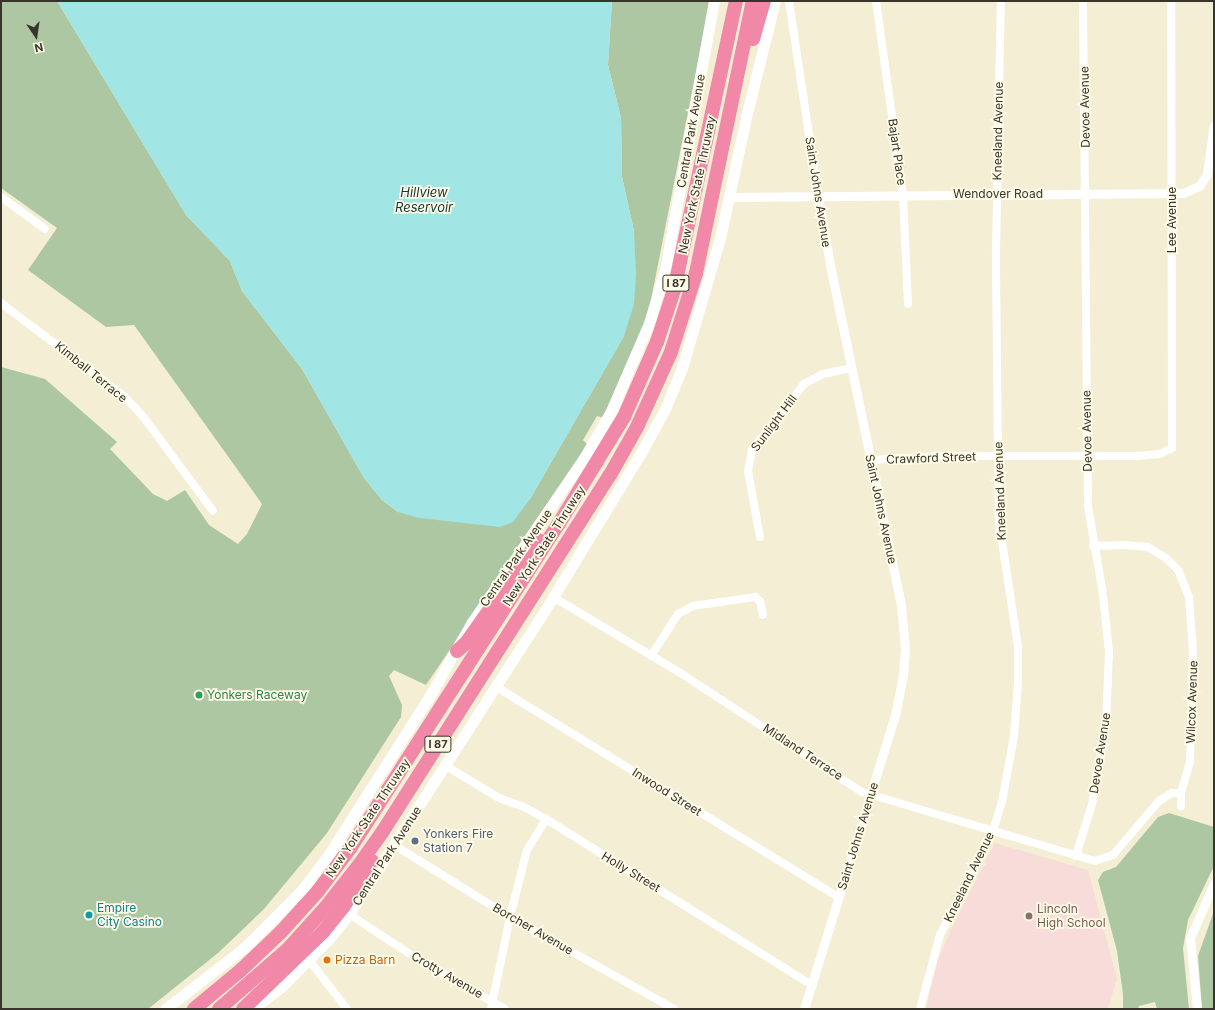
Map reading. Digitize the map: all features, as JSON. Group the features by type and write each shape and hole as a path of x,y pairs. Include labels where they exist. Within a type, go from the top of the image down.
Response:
{"highway":[{"path":"706,143 714,69 726,1"},
{"name":"New York State Thruway","path":"194,1009 262,951 300,912 335,869 558,525 624,417 657,342 681,264 736,1"},
{"name":"New York State Thruway","path":"219,1009 269,967 307,929 342,887 383,831 610,475 637,427 671,352 688,300 724,140 752,1"},
{"path":"724,140 764,1"},
{"path":"457,651 466,643 540,539 558,525"},
{"path":"243,1009 290,966 334,918 375,857 383,831"}],"main road":[{"name":"Central Park Avenue","path":"165,1009 244,948 301,891 338,841 496,586 584,458 611,411 636,356 653,309 674,231 714,1"},
{"name":"Central Park Avenue","path":"252,1009 282,986 309,960 349,914 446,766 495,686 553,597 641,453 664,409 682,368 730,197 748,109 775,1"}],"street":[{"name":"Saint Johns Avenue","path":"788,1 818,196 851,368 901,605 905,641 899,699 813,984 804,1009"},
{"name":"Bajart Place","path":"876,1 903,195 908,304"},
{"name":"Kneeland Avenue","path":"920,1009 940,935 983,854 993,831 1011,762 1018,682 1018,647 999,522 997,194 1001,1"},
{"name":"Devoe Avenue","path":"1076,856 1092,804 1108,701 1108,628 1088,506 1083,1"},
{"name":"Lee Avenue","path":"1171,1 1173,438"},
{"name":"Wendover Road","path":"730,197 1172,193 1192,190 1205,179 1210,165 1214,125"},
{"path":"1,197 46,229"},
{"name":"Kimball Terrace","path":"1,303 124,396 142,415 213,511"},
{"name":"Sunlight Hill","path":"760,537 748,471 752,450 804,384 823,374 851,368"},
{"name":"Crawford Street","path":"870,460 944,456 998,457 1160,454 1172,448 1173,438"},
{"name":"Wilcox Avenue","path":"1094,546 1124,545 1148,547 1166,558 1183,580 1189,597 1193,651 1190,762 1182,793 1181,806"},
{"name":"Midland Terrace","path":"553,597 651,656 862,792 1076,856"},
{"path":"651,656 678,614 693,606 755,597 760,601 763,615"},
{"name":"Inwood Street","path":"495,686 839,898"},
{"name":"Holly Street","path":"446,766 499,798 524,807 546,820 805,981 813,984"},
{"path":"1076,856 1096,861 1113,855 1158,801 1172,793 1182,793"},
{"path":"491,1005 510,917 527,850 546,820"},
{"name":"Borcher Avenue","path":"394,845 510,917 674,1009"},
{"path":"1197,1009 1190,938 1214,883"},
{"name":"Crotty Avenue","path":"349,914 491,1005 505,1009"},
{"path":"309,960 347,1009"}],"shaded area":[{"name":"Lincoln High School","path":"995,843 1088,870 1117,979 1108,1009 926,1009 938,960 950,932"}],"green space":[{"path":"1,1 57,1 186,215 230,261 242,291 302,369 364,478 382,500 398,512 530,499 624,336 634,231 622,177 621,118 608,65 612,1 710,1 647,320 604,418 597,416 583,440 588,445 426,685 394,670 389,676 402,705 401,717 327,833 264,909 218,953 148,1009 1,1009 1,367 45,379 117,442 110,449 153,494 167,501 185,490 209,525 238,544 247,534 262,504 134,325 106,327 28,270 57,228 1,188"},
{"path":"1169,813 1214,827 1214,866 1188,920 1183,948 1189,1009 1157,1009 1155,1002 1139,1006 1138,1009 1123,1009 1123,994 1117,951 1098,880 1103,872 1116,867 1158,817"},
{"path":"1214,911 1214,1009 1202,1009 1198,956"}],"water":[{"name":"Hillview Reservoir","path":"57,1 612,1 608,65 621,118 622,177 634,231 636,275 634,304 624,336 530,499 513,522 500,527 419,518 398,512 382,500 364,478 302,369 242,291 230,261 186,215"}],"place":[{"name":"Yonkers Raceway","path":"199,695"},
{"name":"Yonkers Fire Station 7","path":"415,841"},
{"name":"Empire City Casino","path":"89,915"},
{"name":"Lincoln High School","path":"1029,916"},
{"name":"Pizza Barn","path":"327,960"}]}
